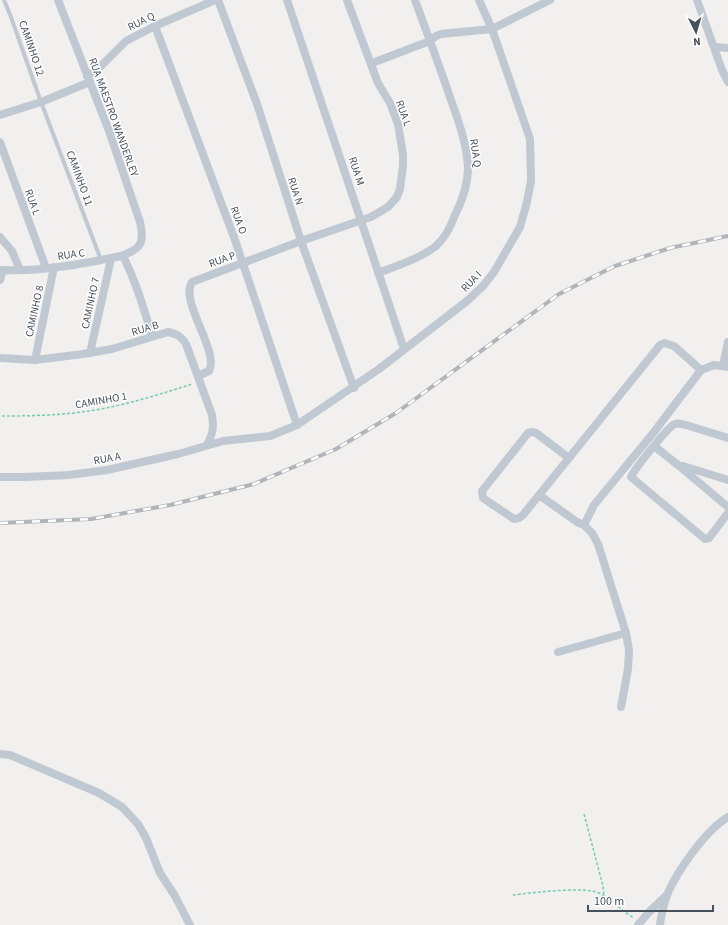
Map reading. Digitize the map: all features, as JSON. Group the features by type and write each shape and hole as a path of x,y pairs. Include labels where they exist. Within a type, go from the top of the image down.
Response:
{"street":[{"name":"RUA MAESTRO WANDERLEY","path":"58,0 109,132 140,222 143,237 141,244"},
{"name":"RUA Q","path":"0,115 41,102 89,79 126,41 155,26 215,0"},
{"name":"RUA N","path":"218,0 257,104 301,241 354,388"},
{"name":"RUA M","path":"287,0 404,349"},
{"name":"RUA L","path":"347,0 378,83 390,103 398,124 403,155 400,189 393,203 381,212 361,221"},
{"name":"RUA Q","path":"378,273 430,251 437,245 451,225 466,187 468,170 467,154 457,118 415,0"},
{"name":"RUA I","path":"211,444 270,436 297,425 354,388 467,301 483,286 494,272 513,242 520,227 531,182 530,139 492,28 479,0"},
{"path":"372,64 430,41 436,36 447,33 492,28 550,0"},
{"path":"697,0 722,70 728,82"},
{"name":"RUA O","path":"155,26 243,263 297,425"},
{"path":"715,47 728,48"},
{"name":"RUA L","path":"0,142 2,152 50,268"},
{"name":"RUA P","path":"199,379 209,371 211,366 204,337 191,302 189,286 194,280 361,221"},
{"path":"0,237 12,251 20,270"},
{"name":"RUA C","path":"2,270 50,268 123,256 138,249 141,244"},
{"path":"123,256 132,273 139,292 152,336"},
{"name":"CAMINHO 7","path":"90,353 111,258"},
{"name":"CAMINHO 8","path":"35,360 50,268"},
{"path":"0,280 2,270"},
{"name":"RUA B","path":"0,358 35,360 90,353 112,349 168,332 176,334 182,337 186,344 212,415 214,425 211,444"},
{"path":"584,525 594,505 654,432 701,370 714,365 725,366 728,342"},
{"path":"568,458 536,433 528,433 482,494 483,498 514,520 523,515 660,345 664,343 674,346 701,370"},
{"path":"728,438 679,423 674,424 632,474 632,478 705,539 709,538 728,513"},
{"name":"RUA A","path":"0,477 68,475 107,470 178,454 211,444"},
{"path":"654,446 728,507"},
{"path":"678,465 728,480"},
{"path":"539,495 577,522 584,525 592,533 598,544 626,633 629,660 621,707"},
{"path":"558,652 626,633"},
{"path":"0,754 16,758 99,793 122,807 138,824 160,873 175,896 190,925"},
{"path":"660,925 668,894 680,872 698,846 718,824 728,817"},
{"path":"639,923 668,894"}],"lane":[{"name":"CAMINHO 12","path":"4,0 12,17 41,102"},
{"name":"CAMINHO 11","path":"41,102 101,260"}],"path":[{"name":"CAMINHO 1","path":"2,416 87,412 138,401 199,379"},
{"path":"584,814 603,886 604,896"},
{"path":"513,895 586,890 598,892 639,923"}],"railway":[{"path":"0,523 91,519 170,505 254,484 336,449 396,413 559,294 615,266 670,248 728,236"}]}
